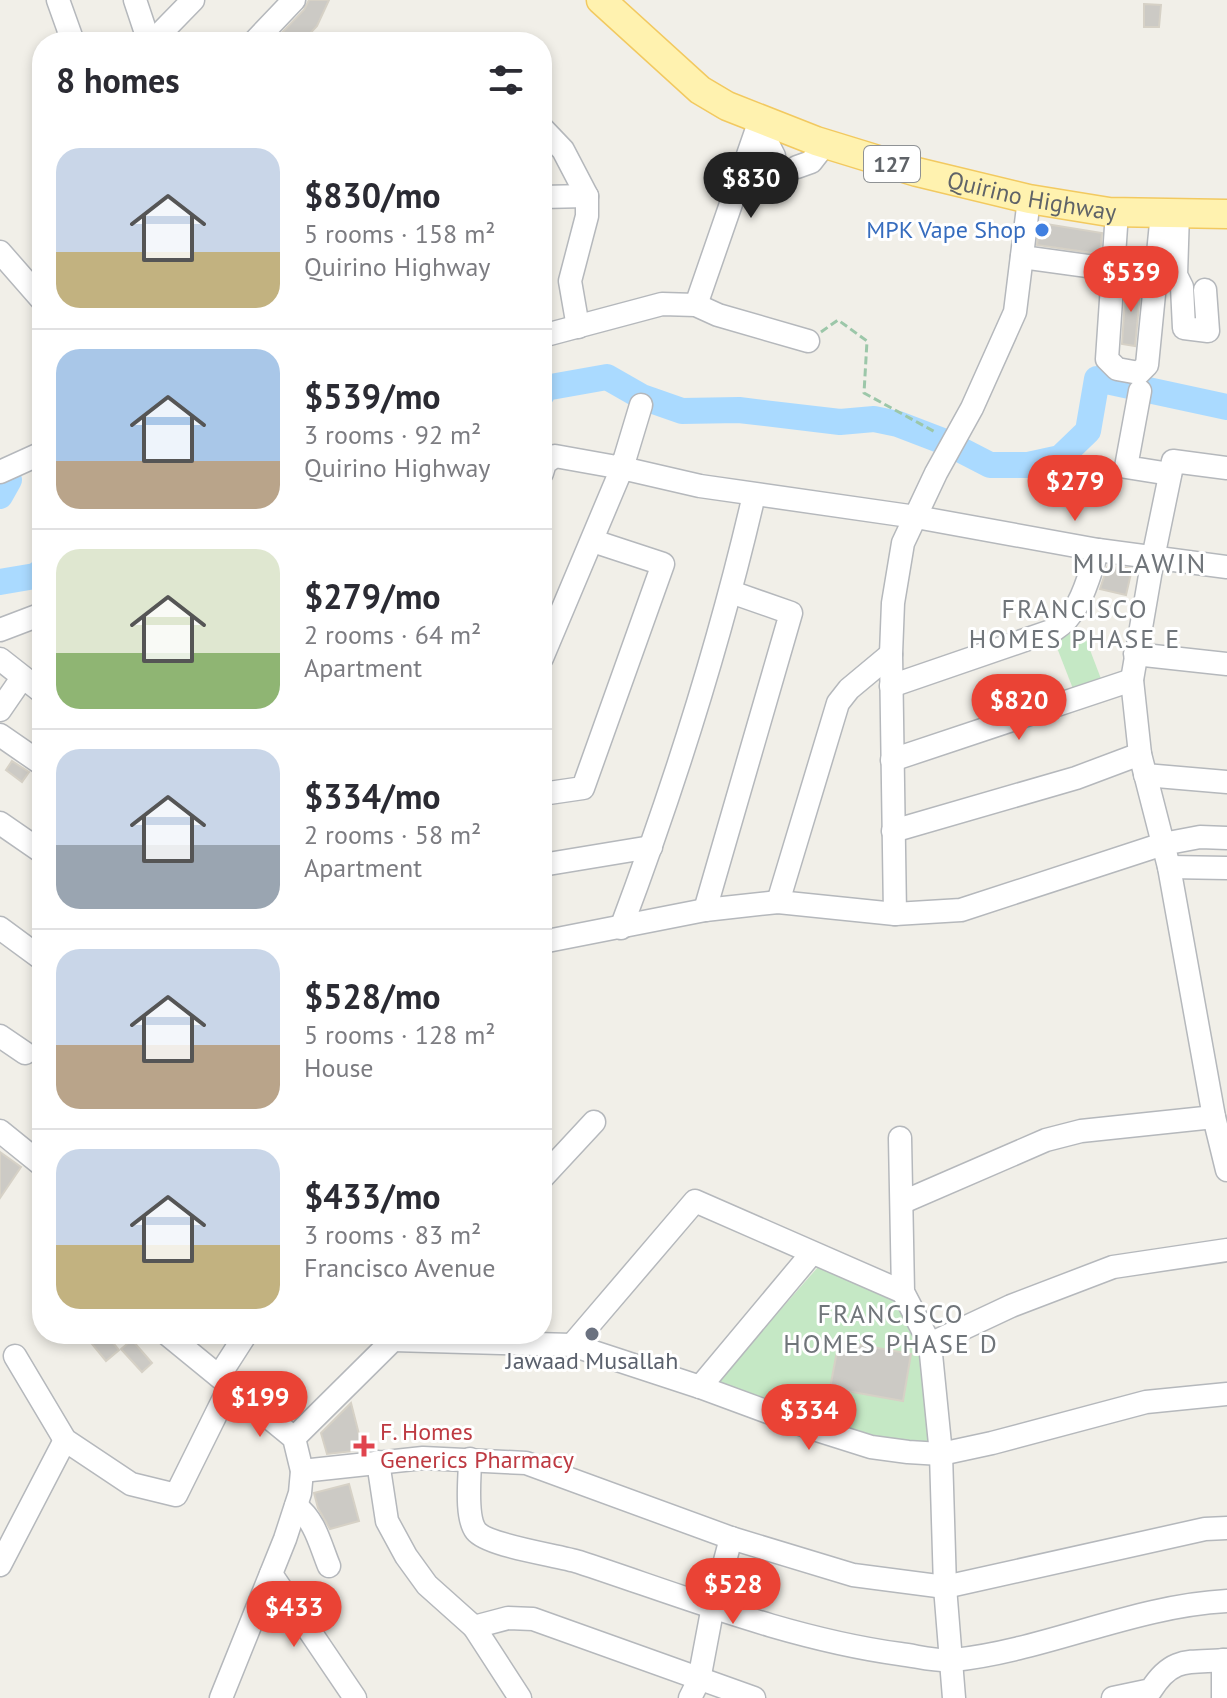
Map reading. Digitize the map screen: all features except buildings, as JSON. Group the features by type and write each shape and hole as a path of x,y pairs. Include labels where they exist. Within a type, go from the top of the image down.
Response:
{"main road":[{"name":"Quirino Highway","path":"601,0 700,90 727,106 825,144 917,172 1029,199 1117,212 1227,214"}],"street":[{"path":"58,0 69,32"},
{"path":"135,0 146,32"},
{"path":"160,32 193,0"},
{"path":"263,32 289,1"},
{"path":"750,153 774,158 767,142 764,121"},
{"path":"696,305 764,121"},
{"path":"552,138 563,150 587,196 587,216 570,281 578,327"},
{"path":"797,167 811,162 825,144"},
{"path":"552,197 587,196"},
{"path":"895,914 891,654 893,603 903,543 1015,312 1029,199"},
{"path":"1117,212 1104,264 1107,359 1117,369 1139,373 1147,365 1157,264 1170,213"},
{"path":"1170,213 1176,275 1182,287 1184,328 1208,331 1205,290"},
{"path":"0,252 32,289"},
{"path":"1022,257 1104,264 1157,264"},
{"path":"552,334 662,304 696,305 718,315 808,341"},
{"path":"1140,391 1126,467 1170,474"},
{"path":"552,635 622,468 641,405"},
{"path":"552,458 555,456 622,468 754,495 916,517 1098,550 1227,567"},
{"path":"0,472 32,458"},
{"path":"1227,468 1173,461 1132,680 1142,764 1169,867 1214,1117 1227,1170"},
{"path":"621,928 651,847 731,592 754,495"},
{"path":"552,793 583,788 663,564 593,541"},
{"path":"891,686 1054,630 1067,622 1077,609 1098,550"},
{"path":"705,910 791,613 731,592"},
{"path":"0,630 32,618"},
{"path":"778,902 838,703 849,689 891,654"},
{"path":"1135,654 1227,664"},
{"path":"0,659 32,685"},
{"path":"0,710 22,678"},
{"path":"892,760 1132,680"},
{"path":"0,735 32,757"},
{"path":"893,831 1076,778 1142,764 1227,782"},
{"path":"0,823 32,845"},
{"path":"552,940 705,910 778,902 895,914 961,910 1163,844 1200,837 1227,838"},
{"path":"552,863 651,847"},
{"path":"1169,867 1227,868"},
{"path":"0,928 32,952"},
{"path":"0,1036 25,1053"},
{"path":"903,1202 1058,1137 1081,1131 1214,1117"},
{"path":"552,1167 594,1122"},
{"path":"0,1131 32,1150"},
{"path":"900,1138 903,1292 930,1344 941,1454 945,1587 954,1698"},
{"path":"572,1345 695,1201 903,1292"},
{"path":"930,1344 1011,1306 1113,1267 1227,1250"},
{"path":"700,1387 812,1253"},
{"path":"179,1344 294,1438 302,1471 296,1506 221,1698"},
{"path":"15,1356 65,1440 131,1484 176,1495 242,1344"},
{"path":"294,1438 389,1344"},
{"path":"550,1344 572,1345 871,1447 941,1454 1146,1402 1227,1394"},
{"path":"0,1565 65,1440"},
{"path":"302,1471 423,1458 526,1463 731,1538 853,1575 945,1587 1191,1532 1227,1528"},
{"path":"470,1459 472,1523 482,1536 511,1546 556,1554 792,1632 867,1649 951,1660 1032,1645 1156,1611 1227,1601"},
{"path":"378,1462 387,1521 406,1556 427,1585 474,1627 520,1698"},
{"path":"296,1506 312,1523 329,1566"},
{"path":"694,1689 731,1538"},
{"path":"271,1574 355,1698"},
{"path":"474,1627 508,1618 533,1619 694,1689 754,1698"},
{"path":"1113,1698 1151,1694 1162,1674 1180,1663 1225,1660 1223,1698"}],"path":[{"path":"808,341 838,320 867,341 864,393 942,435 955,438"}],"green space":[{"path":"1082,629 1103,684 1075,694 1054,640"},
{"path":"818,1267 902,1299 919,1339 931,1448 817,1423 716,1383"}],"waterway":[{"path":"552,387 607,377 642,397 682,411 739,410 840,422 874,419 898,424 945,442"},
{"path":"959,449 990,465 1028,465 1060,458 1088,431 1097,379 1227,407"},
{"path":"0,496 9,480"},
{"path":"0,582 32,577"}],"place":[{"name":"MPK Vape Shop","path":"1042,230"},
{"name":"Jawaad Musallah","path":"592,1334"},
{"name":"F. Homes Generics Pharmacy","path":"364,1446"}],"district":[{"name":"MULAWIN","path":"1140,563"},
{"name":"FRANCISCO HOMES PHASE E","path":"1075,624"},
{"name":"FRANCISCO HOMES PHASE D","path":"891,1329"}]}
